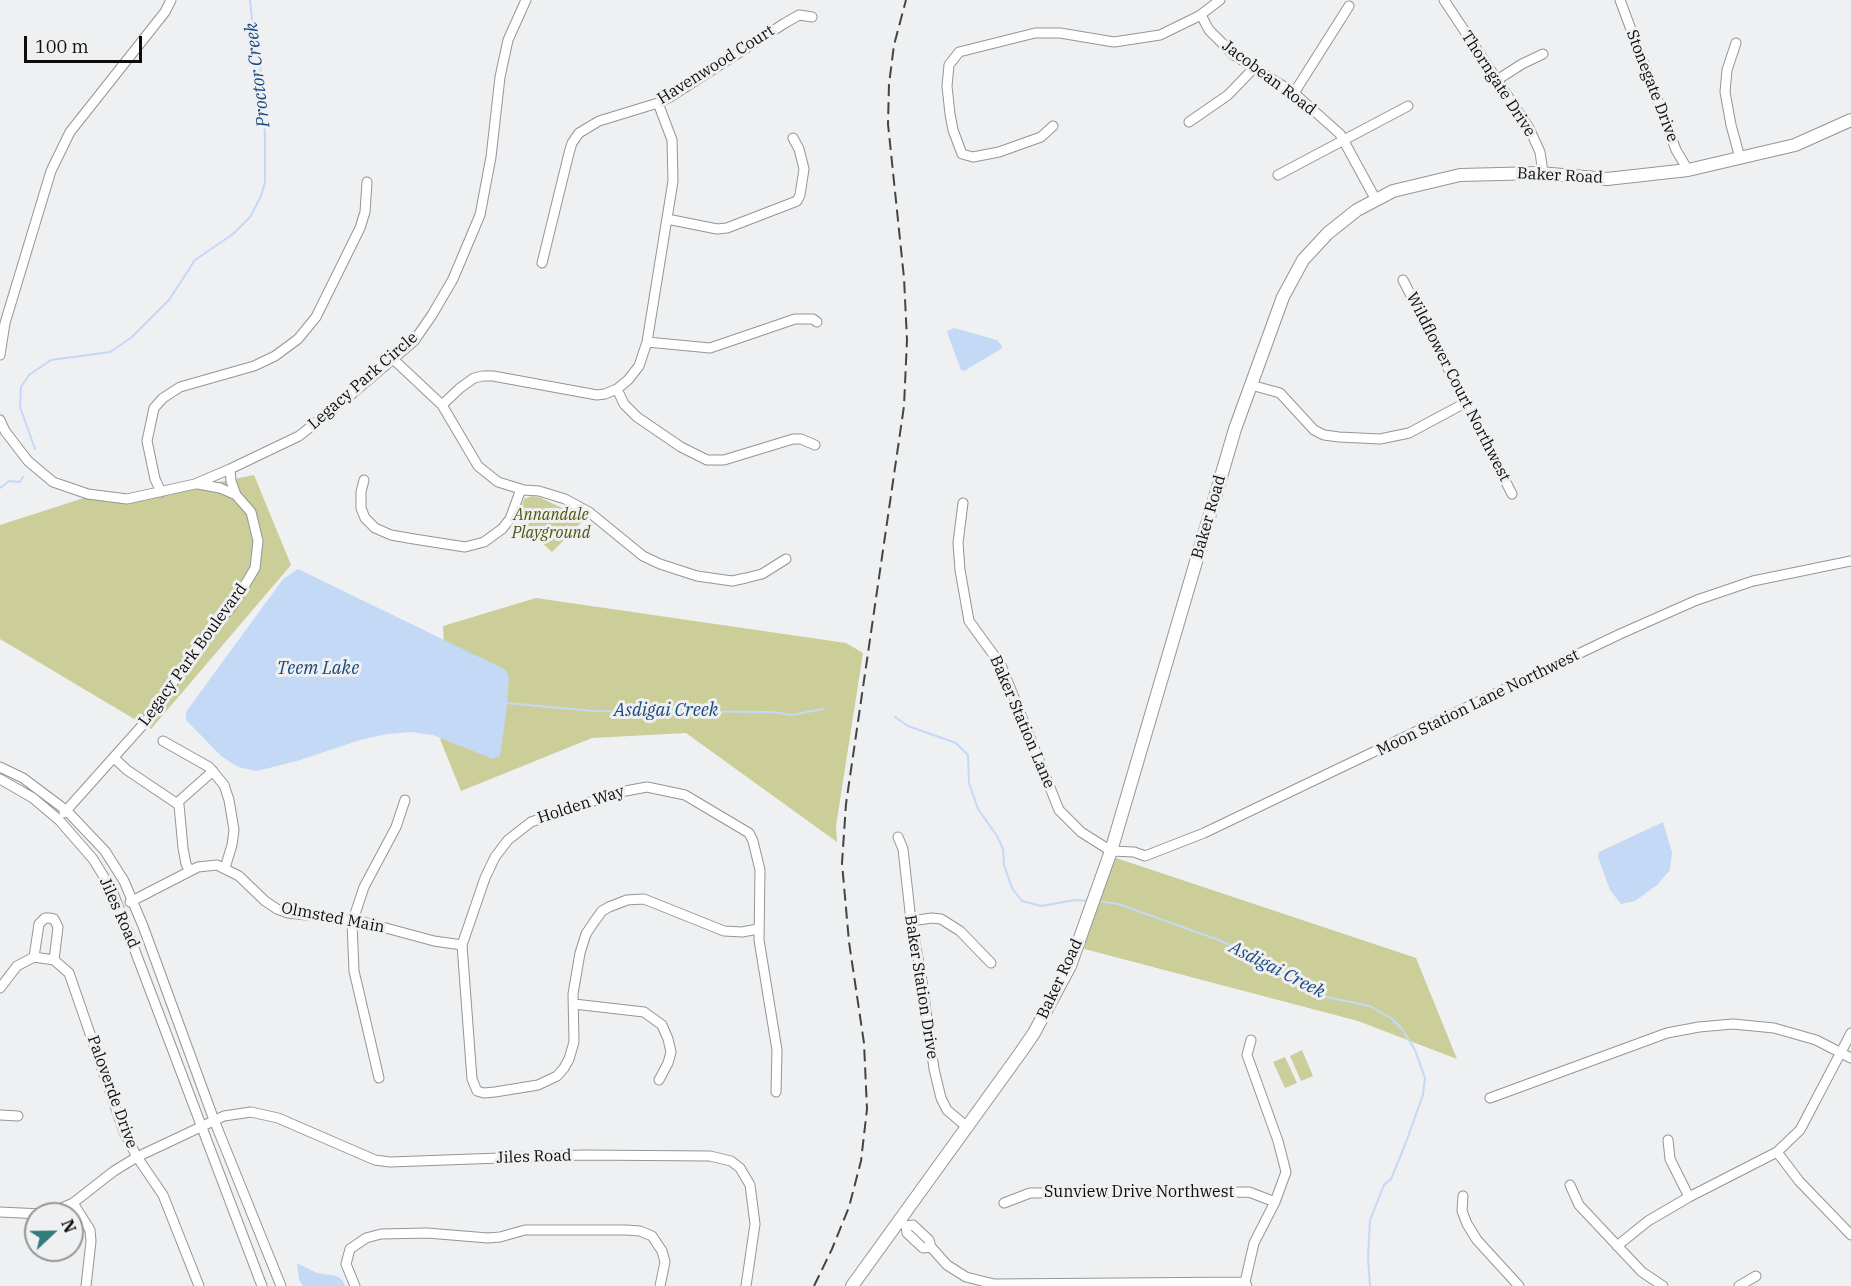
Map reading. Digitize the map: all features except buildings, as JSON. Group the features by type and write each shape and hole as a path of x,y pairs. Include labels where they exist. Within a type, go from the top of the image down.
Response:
{"main road":[{"name":"Baker Road","path":"852,1286 903,1223 967,1127 1034,1033 1070,966 1111,851 1229,449 1283,297 1303,260 1328,233 1357,210 1393,190 1460,175 1543,173 1607,179 1689,170 1795,145 1851,120"}],"street":[{"path":"0,355 5,323 51,171 70,132 165,12 171,0"},
{"name":"Legacy Park Circle","path":"0,422 28,460 53,482 88,495 127,498 195,484 299,436 414,341 453,279 480,215 491,157 500,77 508,40 526,0"},
{"path":"1053,126 1041,137 999,152 973,158 962,153 953,130 950,114 947,86 949,65 959,52 1035,33 1060,33 1114,42 1160,34 1201,15 1220,0"},
{"name":"Thorngate Drive","path":"1444,0 1529,128 1540,152 1543,173"},
{"name":"Stonegate Drive","path":"1620,0 1676,150 1689,170"},
{"path":"1294,93 1349,6"},
{"name":"Havenwood Court","path":"542,263 568,153 579,133 599,121 658,103 707,74 785,22 800,15 812,17"},
{"name":"Jacobean Road","path":"1201,15 1209,30 1253,69 1294,93 1328,122 1344,140 1376,200"},
{"path":"1736,43 1727,70 1725,92 1740,158"},
{"path":"1497,80 1543,54"},
{"path":"1189,122 1228,95 1253,69"},
{"path":"442,405 474,378 483,376 597,395 617,388 628,380 639,366 648,342 674,181 672,140 658,103"},
{"path":"1278,175 1408,106"},
{"path":"667,219 717,229 727,228 797,201 802,187 804,169 799,149 793,138"},
{"path":"161,492 155,479 147,441 154,408 163,398 180,387 254,366 275,356 298,339 316,317 360,228 365,212 367,182"},
{"name":"Wildflower Court Northwest","path":"1403,280 1512,494"},
{"path":"648,342 710,348 795,319 813,319 818,322"},
{"path":"393,359 442,405 483,472 498,482 521,489 539,491 575,504 589,512 643,556 697,576 732,581 762,574 786,559"},
{"path":"1251,385 1280,393 1314,430 1324,435 1339,437 1380,439 1409,433 1465,403"},
{"path":"617,388 624,404 638,417 681,447 707,460 724,460 793,439 815,445"},
{"name":"Legacy Park Boulevard","path":"58,820 148,719 201,641 232,605 255,568 258,541 251,512 236,495 230,469"},
{"path":"364,480 361,508 365,518 375,528 391,535 465,547 484,542 502,529 510,519 521,489"},
{"path":"195,484 220,488 236,495"},
{"name":"Baker Station Lane","path":"963,503 958,543 961,580 969,621 1000,665 1059,810 1081,832 1111,851"},
{"name":"Moon Station Lane Northwest","path":"1111,851 1134,852 1145,856 1204,833 1620,634 1717,592 1768,578 1851,561"},
{"path":"120,907 190,871 211,864 225,867 232,845 234,830 227,792 213,771 163,741"},
{"path":"114,758 127,770 177,803 181,810 184,856 190,871"},
{"name":"Jiles Road","path":"0,767 23,778 67,811 105,851 124,881 214,1120 281,1286"},
{"path":"177,803 213,771"},
{"name":"Jiles Road","path":"0,779 33,798 58,820 93,859 120,907 262,1286"},
{"name":"Holden Way","path":"574,1004 574,1042 569,1059 557,1076 538,1085 504,1091 483,1093 477,1091 474,1087 462,945 485,878 495,857 520,828 531,822 609,796 647,787 685,795 749,833 760,862 758,929 777,1050 776,1092"},
{"path":"379,1078 354,971 352,920 369,876 396,827 405,800"},
{"name":"Baker Station Drive","path":"898,837 903,849 911,921 934,1069 946,1110 967,1127"},
{"name":"Olmsted Main","path":"225,867 277,909 306,916 375,924 434,941 462,945"},
{"path":"659,1080 671,1052 662,1025 644,1012 574,1004 574,980 586,934 602,911 627,900 645,899 724,931 742,932 758,929"},
{"path":"0,988 17,966 34,957 54,960 58,927 54,919 45,918 39,924 34,957"},
{"path":"911,921 941,919 960,931 991,963"},
{"name":"Paloverde Drive","path":"54,960 69,974 74,985 124,1132 137,1157 163,1195 199,1286"},
{"path":"1490,1098 1667,1033 1699,1027 1733,1024 1774,1028 1816,1040 1851,1058"},
{"path":"1617,1246 1648,1221 1689,1197 1777,1152 1800,1130 1851,1033"},
{"path":"903,1223 907,1233 923,1248 931,1247 947,1265 966,1277 994,1284 1246,1284 1254,1243 1275,1202 1286,1172 1278,1141 1247,1055 1251,1040"},
{"name":"Jiles Road","path":"214,1120 237,1113 267,1114 363,1156 390,1162 583,1155 710,1156 731,1161 740,1168 750,1185 753,1203 755,1224 746,1286"},
{"path":"0,1115 18,1116"},
{"path":"74,1202 114,1171 137,1157 214,1120"},
{"path":"1668,1140 1670,1159 1689,1197"},
{"path":"1777,1152 1799,1181 1851,1235"},
{"path":"1570,1185 1579,1205 1642,1272 1663,1286"},
{"name":"Sunview Drive Northwest","path":"1004,1203 1030,1193 1042,1192 1249,1192 1275,1202"},
{"path":"1463,1196 1462,1211 1467,1224 1477,1240 1519,1286"},
{"path":"0,1212 24,1213"},
{"path":"84,1220 90,1230 91,1241 86,1286"},
{"path":"355,1286 346,1264 350,1249 366,1238 381,1234 427,1233 488,1238 525,1230 640,1231 652,1236 662,1251 665,1262 660,1286"},
{"path":"1738,1286 1756,1276"}],"green space":[{"path":"254,475 291,565 151,729 0,639 0,525 90,496 156,495"},
{"name":"Annandale Playground","path":"532,496 585,519 552,552 517,520 524,499"},
{"path":"536,598 846,643 863,653 836,826 837,842 686,733 592,738 461,791 440,739 484,698 445,670 443,626"},
{"path":"1110,856 1416,958 1457,1059 1358,1021 1077,947"},
{"path":"1302,1050 1313,1076 1301,1081 1290,1056"},
{"path":"1285,1057 1297,1083 1285,1088 1273,1062"}],"water":[{"path":"954,328 997,340 1002,346 1001,349 964,371 961,370 947,331"},
{"name":"Teem Lake","path":"298,569 506,670 509,678 500,756 493,759 433,735 411,732 360,740 297,761 257,771 238,767 221,756 186,720 186,712 283,579"},
{"path":"1663,822 1672,852 1670,870 1657,885 1635,901 1621,904 1610,890 1598,857 1599,852"},
{"path":"297,1263 317,1273 337,1276 345,1286 303,1286 299,1280"}],"waterway":[{"name":"Proctor Creek","path":"35,449 20,407 21,387 29,375 51,360 110,352 132,337 169,300 195,260 233,234 250,217 261,196 265,182 265,136 260,60 254,40 250,0"},
{"name":"Proctor Creek","path":"0,488 9,481 20,482 23,477"},
{"name":"Asdigai Creek","path":"507,703 593,711 773,712 792,715 823,709"},
{"name":"Asdigai Creek","path":"895,717 908,726 956,743 968,755 969,783 978,809 997,836 1003,849 1004,865 1012,888 1022,901 1041,906 1075,900 1090,901"},
{"name":"Asdigai Creek","path":"1098,901 1118,904 1219,940 1282,969 1326,997 1370,1006 1391,1018 1402,1029 1415,1050 1425,1078 1423,1095 1391,1179 1384,1185 1370,1220 1368,1258 1370,1286"}],"railway":[{"path":"814,1286 849,1207 861,1161 867,1109 864,1043 849,942 842,863 846,804 904,406 907,340 904,278 888,124 889,84 894,45 906,0"}]}
